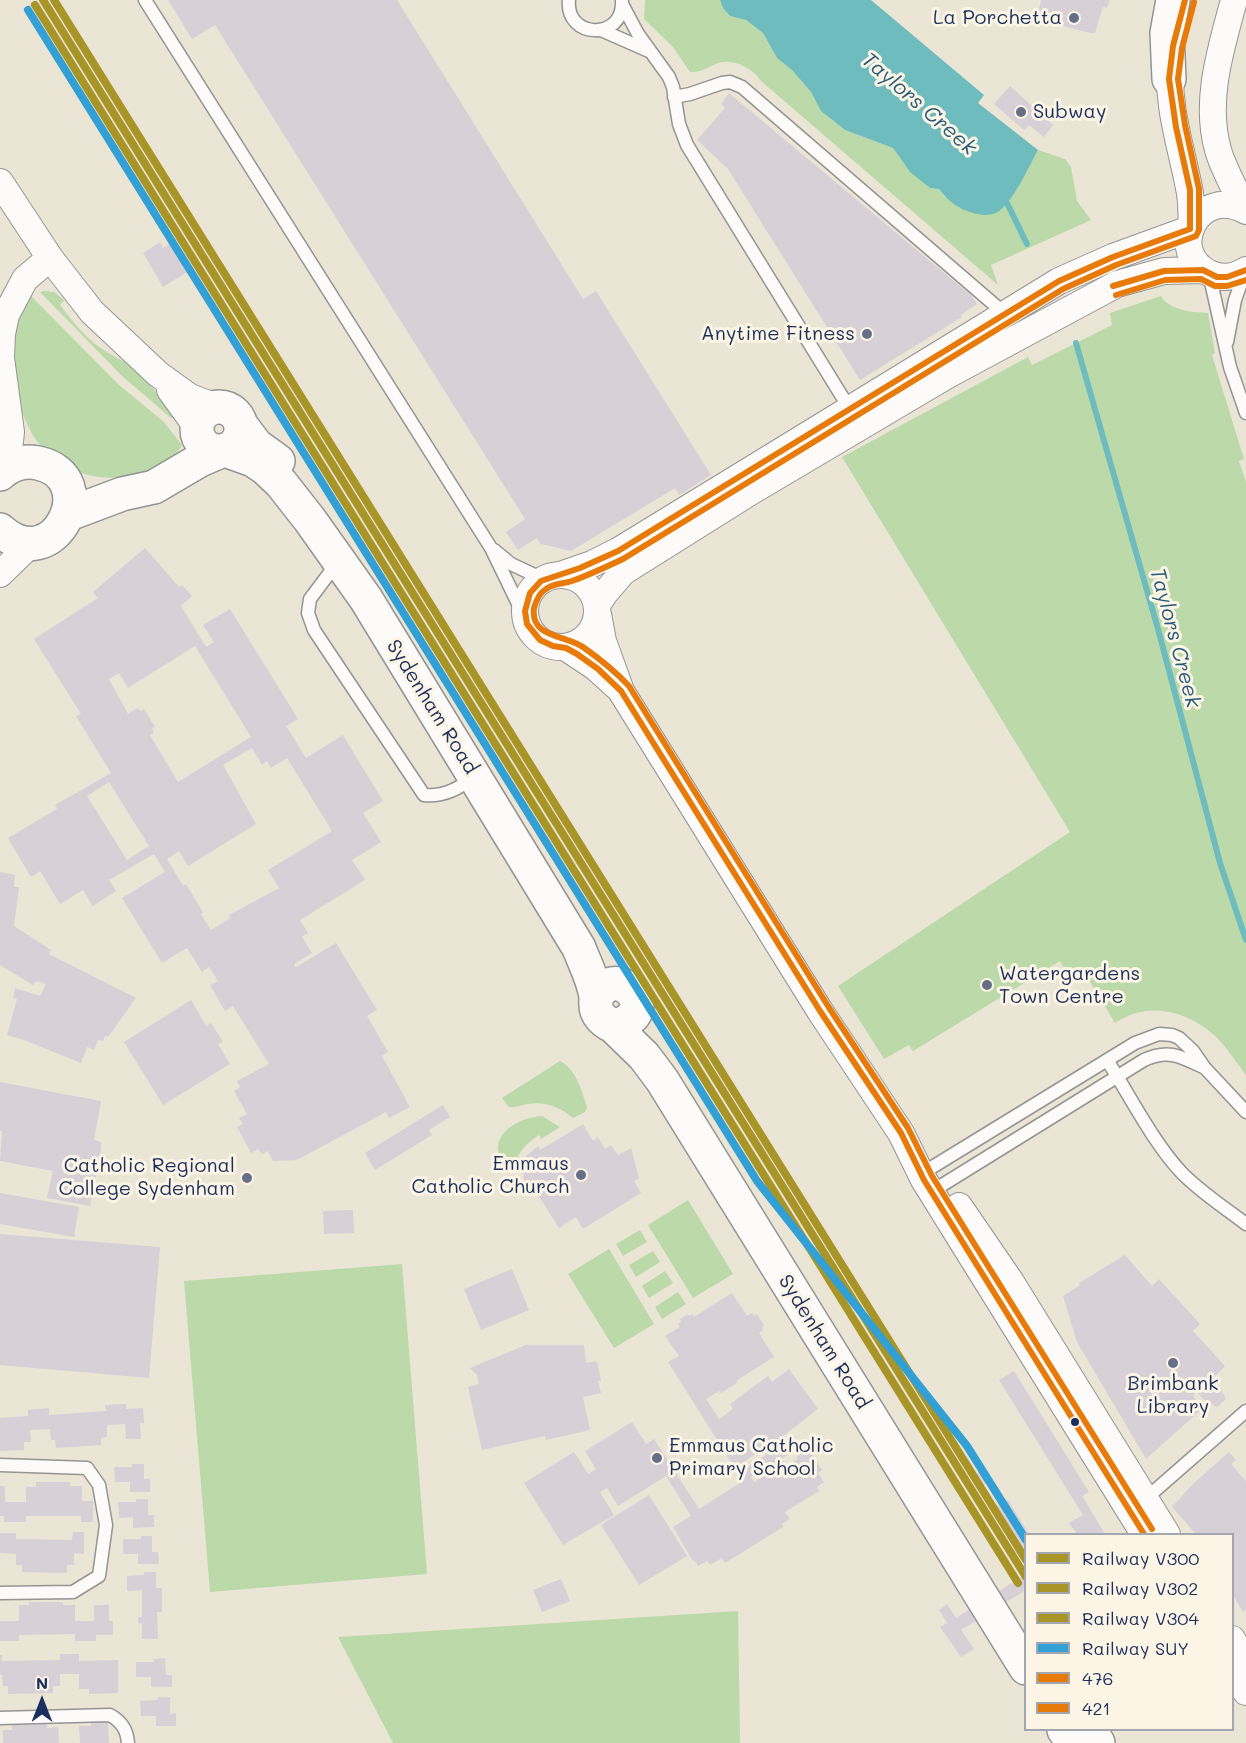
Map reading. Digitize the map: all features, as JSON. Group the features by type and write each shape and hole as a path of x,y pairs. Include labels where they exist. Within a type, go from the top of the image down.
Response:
{"main road":[{"path":"1169,79 1167,33 1173,0"},
{"path":"69,514 90,504 144,490 170,477 216,432"},
{"name":"Sydenham Road","path":"216,432 265,468 281,483 339,560 482,768"},
{"name":"Sydenham Road","path":"216,432 256,446 290,472 330,520 482,768 579,948 616,1004 640,1026 647,1039 673,1062 690,1086 966,1551 1024,1664"},
{"path":"1,473 22,462 33,462 74,480 122,494"},
{"path":"0,530 19,542 32,543 44,541 55,535 63,526 69,514 71,502 69,490 64,480 50,468"},
{"name":"Sydenham Road","path":"966,1551 1024,1624"}],"street":[{"path":"1185,0 1173,46 1169,79 1176,127 1190,190 1191,227 1188,238 1192,256 1206,271 1217,277 1227,277 1246,271"},
{"path":"1234,0 1219,56 1212,101 1214,134 1219,154 1245,210"},
{"name":"Sydenham Road","path":"0,182 50,258 92,312 216,432"},
{"path":"1164,271 1117,284 946,376 855,417 592,564 534,586 525,606 528,628 535,637 554,647 577,644 587,637 594,627 597,610 610,586 623,572 753,490 855,417 1004,313 1059,281 1191,227 1205,210 1214,206 1224,204 1245,210"},
{"path":"1113,257 1125,270 1206,271"},
{"path":"1,473 9,451 9,412 2,358 2,334 6,315 25,279 50,258"},
{"path":"9,412 50,468"},
{"path":"0,574 32,543"},
{"path":"553,577 571,576 585,584 595,597 605,648 621,691 820,1011 932,1179 1011,1282 1137,1505 1144,1533"},
{"path":"564,647 595,667 621,691"},
{"path":"1137,1505 1166,1533"},
{"path":"1234,1641 1246,1662"},
{"path":"1234,1674 1246,1692"}],"lane":[{"path":"145,0 491,548 525,618"},
{"path":"568,2 573,19 586,30 601,30 609,27 616,21 622,2"},
{"path":"622,2 669,77 679,124 687,145 855,417"},
{"path":"601,30 652,53"},
{"path":"675,97 722,83 730,82 742,87 1004,313"},
{"path":"1206,271 1226,352 1246,413"},
{"path":"1226,352 1234,300 1246,271"},
{"path":"491,548 511,564 553,577"},
{"path":"339,560 310,599 308,613 314,630 424,795 436,797 463,786 482,768"},
{"path":"932,1179 1107,1060 1144,1039 1159,1034 1172,1035 1186,1043 1204,1067 1246,1112"},
{"path":"932,1179 1144,1060 1163,1054 1182,1057 1204,1067"},
{"path":"1107,1060 1167,1155 1181,1172 1246,1224"},
{"path":"1137,1505 1246,1412"},
{"path":"0,1466 87,1468 99,1485 106,1525 99,1576 73,1592 0,1593"},
{"path":"0,1718 110,1715 119,1720 127,1733 128,1743"}],"green space":[{"path":"645,0 720,0 730,16 746,20 763,33 777,58 792,70 811,92 821,111 845,130 893,148 904,164 930,188 939,189 945,197 985,215 996,213 1007,203 1038,150 1065,159 1071,167 1077,201 1091,220 991,265 998,285 748,68 736,63 724,62 701,71 690,72 673,47 644,19"},
{"path":"40,292 54,292 64,300 60,305 83,333 108,353 130,364 179,416 171,418 121,375"},
{"path":"31,296 119,385 163,421 182,445 174,455 163,464 143,473 114,478 92,476 71,469 40,446 24,417 18,399 12,364 11,347 14,328"},
{"path":"1161,296 1176,308 1208,313 1215,353 1212,355 1244,459 1239,461 1246,482 1246,1075 1214,1035 1203,1026 1179,1014 1166,1011 1140,1012 1115,1023 1081,967 1068,975 1060,961 913,1051 909,1045 884,1059 838,986 1070,832 842,457 1028,357 1032,365 1112,325 1110,313"},
{"path":"560,1061 571,1070 578,1081 587,1107 585,1112 573,1118 547,1104 534,1103 509,1107 502,1098"},
{"path":"542,1116 560,1127 541,1139 539,1135 529,1142 516,1160 514,1172 499,1153 499,1143 503,1135 519,1122"},
{"path":"688,1200 733,1274 693,1298 648,1225"},
{"path":"640,1230 647,1242 623,1256 616,1244"},
{"path":"609,1249 654,1324 614,1348 568,1274"},
{"path":"653,1251 660,1262 636,1277 629,1265"},
{"path":"402,1264 427,1574 210,1592 184,1281"},
{"path":"665,1271 673,1283 649,1298 642,1286"},
{"path":"678,1292 686,1304 662,1319 655,1307"},
{"path":"738,1611 740,1743 393,1743 338,1637"}],"water":[{"path":"720,0 871,0 984,95 978,103 1038,150 1014,194 1002,209 990,215 973,213 954,204 939,189 930,188 910,172 893,148 845,130 821,111 811,92 792,70 777,58 763,33 746,20 730,16"}],"building":[{"path":"168,0 397,0 583,299 596,291 711,475 679,495 675,488 571,551 541,544 537,538 518,550 506,532 525,519 215,25 192,39"},
{"name":"La Porchetta","path":"1041,0 1110,0 1107,8 1103,7 1095,33 1090,33 1048,22 1050,15 1038,12"},
{"name":"Subway","path":"1010,86 1053,125 1044,137 1029,125 1024,130 994,104"},
{"path":"729,93 967,292 969,291 977,304 961,315 962,317 860,380 728,169 697,140 725,108 721,104"},
{"path":"175,241 192,269 163,287 143,253 160,242 163,248"},
{"path":"145,548 179,587 182,585 192,596 181,606 206,647 214,642 203,625 230,609 298,719 286,726 306,758 343,735 383,801 363,813 381,842 352,860 365,880 300,920 308,933 302,937 312,953 294,964 296,967 336,943 377,1010 367,1016 388,1052 382,1056 410,1107 389,1118 386,1112 297,1160 273,1161 268,1151 262,1154 258,1149 251,1153 237,1127 243,1124 239,1118 247,1114 234,1091 240,1087 237,1081 269,1064 233,1006 225,1011 210,985 218,981 209,967 202,972 187,948 162,963 122,898 165,872 154,854 109,880 116,891 93,906 83,890 60,904 40,871 31,877 8,838 57,809 55,805 111,773 76,716 81,714 34,639 98,598 93,592","holes":["195,646 251,737 178,782 150,735 154,733 152,728 155,727 144,709 141,711 137,708 128,714 109,679 119,673 128,688","252,748 262,765 267,761 271,768 287,758 332,831 268,870 279,888 229,915 230,918 211,930 186,884 183,886 167,859 179,851 188,866 256,824 223,765","109,782 149,846 127,860 87,796"]},
{"path":"0,872 15,875 14,887 19,887 14,926 51,950 49,954 136,998 108,1037 105,1036 103,1041 98,1040 94,1050 87,1047 81,1063 7,1035 17,999 13,998 15,988 40,996 46,984 36,981 33,985 0,965"},
{"path":"191,1000 206,1026 211,1023 223,1042 218,1044 230,1064 163,1105 124,1042"},
{"path":"0,1082 101,1101 94,1140 101,1142 101,1150 90,1206 47,1198 53,1171 0,1161 2,1131 0,1131"},
{"path":"443,1105 450,1117 429,1130 432,1135 375,1170 365,1153"},
{"name":"Emmaus Catholic Church","path":"583,1124 593,1141 598,1137 605,1149 611,1145 618,1155 631,1148 639,1178 634,1181 641,1193 583,1229 576,1217 559,1228 532,1185 528,1187 524,1180 523,1164 526,1156 538,1146 540,1150"},
{"path":"0,1193 79,1207 74,1237 0,1224"},
{"path":"353,1210 354,1233 324,1234 323,1211"},
{"path":"0,1234 160,1247 149,1378 0,1365"},
{"path":"1125,1255 1152,1286 1159,1279 1200,1324 1193,1331 1225,1366 1214,1377 1226,1399 1217,1407 1203,1399 1197,1392 1193,1396 1203,1408 1146,1459 1077,1342 1063,1296 1080,1285 1079,1283"},
{"path":"512,1269 529,1310 481,1330 464,1289"},
{"path":"732,1293 747,1316 752,1313 754,1316 757,1314 764,1325 763,1330 759,1333 774,1357 721,1393 719,1391 706,1399 719,1419 733,1409 730,1404 768,1376 772,1382 789,1369 818,1409 774,1443 776,1447 790,1438 797,1449 781,1459 788,1465 809,1449 822,1470 818,1473 824,1482 817,1487 819,1491 785,1512 790,1519 782,1524 783,1527 725,1563 722,1558 710,1565 707,1561 698,1566 693,1561 673,1527 691,1516 666,1476 618,1506 607,1488 600,1492 614,1515 563,1545 524,1483 574,1452 588,1474 596,1469 585,1451 632,1422 646,1444 654,1439 699,1509 743,1481 668,1362 679,1356 665,1336 680,1327 678,1324 681,1322 680,1319 688,1314 689,1316 693,1314 694,1317","holes":["764,1450 766,1455 747,1467 744,1462","773,1464 776,1468 754,1482 751,1477"]},
{"path":"526,1345 584,1345 586,1363 597,1361 601,1393 583,1397 590,1430 546,1440 545,1436 482,1450 468,1387 479,1384 477,1375 470,1368"},
{"path":"1014,1371 1089,1492 1082,1496 1104,1533 1076,1533 1069,1523 1083,1515 999,1380"},
{"path":"126,1404 126,1409 143,1408 144,1423 140,1423 141,1439 126,1439 125,1424 107,1425 107,1437 101,1438 101,1445 56,1448 55,1440 51,1440 50,1429 30,1430 31,1442 24,1442 24,1450 0,1451 0,1418 28,1416 28,1410 49,1408 49,1415 106,1411 105,1405"},
{"path":"1229,1452 1236,1460 1231,1464 1246,1481 1246,1610 1243,1612 1234,1597 1234,1533 1195,1533 1172,1507 1194,1483"},
{"path":"132,1464 144,1464 144,1479 150,1479 150,1492 130,1492 130,1482 115,1482 114,1467 132,1467"},
{"path":"985,1468 992,1479 984,1484 977,1473"},
{"path":"36,1482 70,1482 70,1486 82,1486 82,1501 93,1501 93,1522 81,1522 81,1516 26,1516 26,1522 4,1522 4,1516 0,1516 0,1486 5,1486 5,1502 26,1502 26,1487 36,1487"},
{"path":"649,1495 687,1556 639,1585 601,1525"},
{"path":"136,1499 148,1499 148,1515 154,1515 154,1527 133,1528 133,1517 119,1518 118,1502 136,1502"},
{"path":"1008,1500 1028,1533 1024,1533 1024,1565 1014,1550 1020,1546 996,1507"},
{"path":"73,1532 84,1532 84,1554 74,1553 74,1565 67,1565 67,1573 22,1572 22,1565 16,1565 16,1554 0,1553 0,1533 16,1533 16,1539 72,1540"},
{"path":"141,1536 152,1536 152,1552 158,1552 159,1564 138,1564 138,1554 123,1554 123,1539 141,1539"},
{"path":"144,1572 156,1572 156,1588 162,1588 162,1612 157,1612 158,1639 142,1639 142,1623 138,1624 138,1617 142,1617 142,1590 127,1591 127,1576 144,1575"},
{"path":"1024,1575 1024,1591 961,1630 974,1649 961,1657 940,1627 947,1623 939,1610 947,1604 956,1618"},
{"path":"561,1579 570,1601 542,1612 533,1590"},
{"path":"29,1602 63,1602 63,1605 75,1605 75,1621 94,1621 94,1605 109,1605 109,1621 113,1621 113,1635 96,1635 96,1641 75,1641 75,1634 19,1635 19,1641 0,1641 0,1621 19,1621 19,1605 29,1605"},
{"path":"60,1654 79,1654 79,1661 118,1660 118,1693 89,1694 89,1689 79,1689 79,1674 60,1674 60,1686 53,1686 53,1693 8,1694 8,1686 3,1686 2,1675 0,1675 0,1655 2,1655 2,1661 60,1660"},
{"path":"165,1658 166,1675 172,1675 172,1687 151,1687 151,1677 136,1677 136,1662 154,1662 154,1659"},
{"path":"158,1697 170,1697 170,1714 176,1713 176,1726 156,1726 156,1716 141,1716 140,1701 158,1700"},
{"path":"108,1721 109,1743 80,1743 79,1726 91,1726 91,1722"},
{"path":"47,1724 47,1728 58,1727 59,1743 3,1743 3,1730 12,1730 12,1725"}],"waterway":[{"name":"Taylors Creek","path":"1001,197 1007,203 1027,244"},
{"name":"Taylors Creek","path":"1076,343 1158,629 1220,863 1246,940"}],"rail line":[{"name":"V300","path":"43,0 1024,1574"},
{"name":"V304","path":"54,0 1024,1557"},
{"name":"V302","path":"35,5 1018,1583"},
{"name":"SUY","path":"28,10 757,1181 967,1446 1024,1537"}],"transit line":[{"name":"476","path":"1185,0 1173,46 1169,79 1176,127 1190,190 1190,229"},
{"name":"421","path":"1152,1529 932,1176 908,1128 828,1006 629,686 583,647 543,630 534,618 534,608 540,595 549,587 578,579 623,559 1063,289 1116,265 1196,236 1199,230 1199,189 1178,79 1182,48 1194,2"},
{"name":"476","path":"1143,1533 924,1180 901,1133 820,1011 621,691 598,669 577,654 540,640 527,624 525,611 530,593 541,581 580,568 618,551 1059,281 1113,257 1190,229"},
{"name":"476","path":"1113,286 1164,271 1203,270 1217,277 1227,277 1246,270"},
{"name":"421","path":"1116,295 1165,280 1201,279 1215,286 1227,286 1246,280"}],"place":[{"name":"La Porchetta","path":"1074,18"},
{"name":"Subway","path":"1021,112"},
{"name":"Anytime Fitness","path":"867,334"},
{"name":"Watergardens Town Centre","path":"987,985"},
{"name":"Emmaus Catholic Church","path":"581,1175"},
{"name":"Catholic Regional College Sydenham","path":"247,1178"},
{"name":"Brimbank Library","path":"1173,1363"},
{"name":"Emmaus Catholic Primary School","path":"657,1458"}]}
